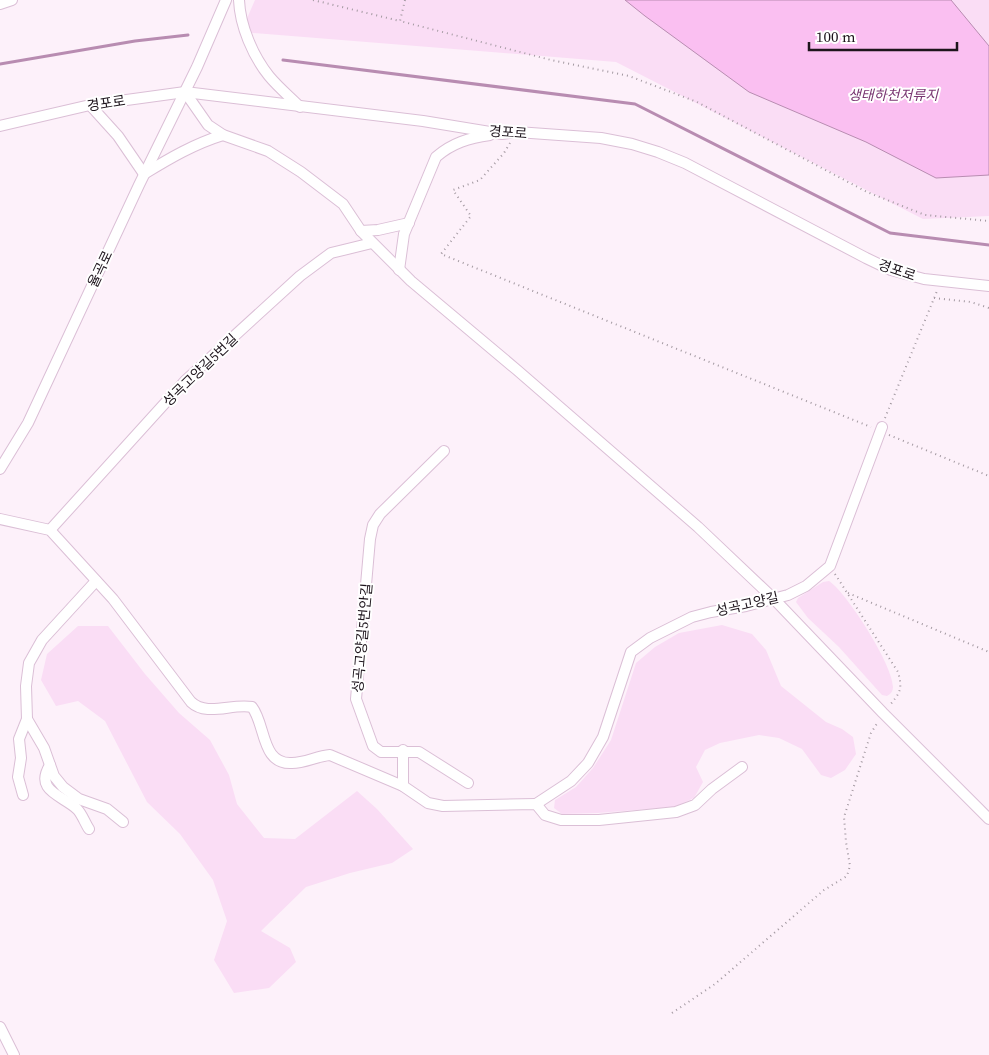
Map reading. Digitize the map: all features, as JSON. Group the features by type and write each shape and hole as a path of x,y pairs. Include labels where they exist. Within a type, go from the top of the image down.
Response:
{"street":[{"path":"0,4 12,0"},
{"name":"율곡로","path":"0,469 28,423 144,174 197,68 226,0"},
{"path":"239,0 244,24 254,52 269,76 300,107"},
{"path":"185,92 208,125 223,135 268,151 301,172 343,204 361,231 399,270 698,527 774,600 883,713 989,818"},
{"name":"경포로","path":"0,126 90,105 185,92 422,120 502,134 517,132 601,138 632,144 658,152 685,164 891,270 924,279 989,286"},
{"path":"90,105 118,136 144,174 180,152 223,135"},
{"path":"399,270 401,249 409,223 436,157 445,149 457,143 472,138 502,134"},
{"path":"361,231 378,230 409,223"},
{"name":"성곡고양길5번길","path":"50,530 185,382 300,276 330,253 372,243"},
{"name":"성곡고양길","path":"536,804 571,780 588,763 603,736 631,652 650,638 692,617 774,600 806,586 830,566 881,429"},
{"name":"성곡고양길5번안길","path":"444,451 380,514 373,525 370,539 356,699 373,746 381,752 404,750 419,752 468,783"},
{"path":"0,519 50,530 112,598 190,702 198,708 205,709 252,707 258,714 268,750 274,758 283,763 293,764 330,755 403,786 428,804 443,806 536,804 544,815 561,820 599,820 676,812 695,805 712,788 742,767"},
{"path":"23,794 18,777 21,758 19,739 26,719 26,686 29,662 42,640 96,581"},
{"path":"26,719 44,748 54,776 63,787 80,799 107,809 123,822"},
{"path":"403,786 404,750"},
{"path":"50,765 45,774 48,787 78,810 89,829"},
{"path":"0,1028 14,1055"}],"path":[{"path":"313,0 551,60 629,76 697,102 866,192 925,215 989,221"},
{"path":"400,21 405,0"},
{"path":"517,132 504,152 480,180 454,190 471,216 441,254 881,429 989,476"},
{"path":"881,429 935,292 949,282"},
{"path":"934,298 971,302 989,308"},
{"path":"672,1013 715,984 824,890 847,876 850,866 844,817 871,733 883,713 897,697 901,689 901,680 898,672 830,566"},
{"path":"846,593 989,652"}],"green space":[{"name":"생태하천저류지","path":"255,0 989,0 989,216 923,219 616,62 241,32"},
{"path":"829,581 837,588 857,614 886,663 893,687 892,692 887,696 882,695 839,647 808,618 796,602 798,598 823,582"},
{"path":"722,625 752,634 766,650 781,686 826,722 842,729 853,737 856,754 845,770 831,778 821,775 802,749 779,738 759,735 720,743 705,750 696,767 703,782 694,798 674,807 562,814 554,808 555,800 576,787 593,768 611,740 636,663 655,647 679,633"},
{"path":"78,626 108,626 145,674 179,713 210,740 229,775 237,804 264,838 295,839 357,791 377,809 413,849 392,863 350,873 306,887 261,931 290,948 296,962 269,988 234,993 214,960 227,921 213,880 180,834 147,802 105,721 78,701 56,706 41,680 47,654"}],"shaded area":[{"name":"생태하천저류지","path":"625,0 951,0 989,46 989,175 936,178 866,142 749,92"}],"waterway":[{"path":"0,64 135,41 188,35"},
{"path":"283,60 635,104 890,233 989,245"}]}
